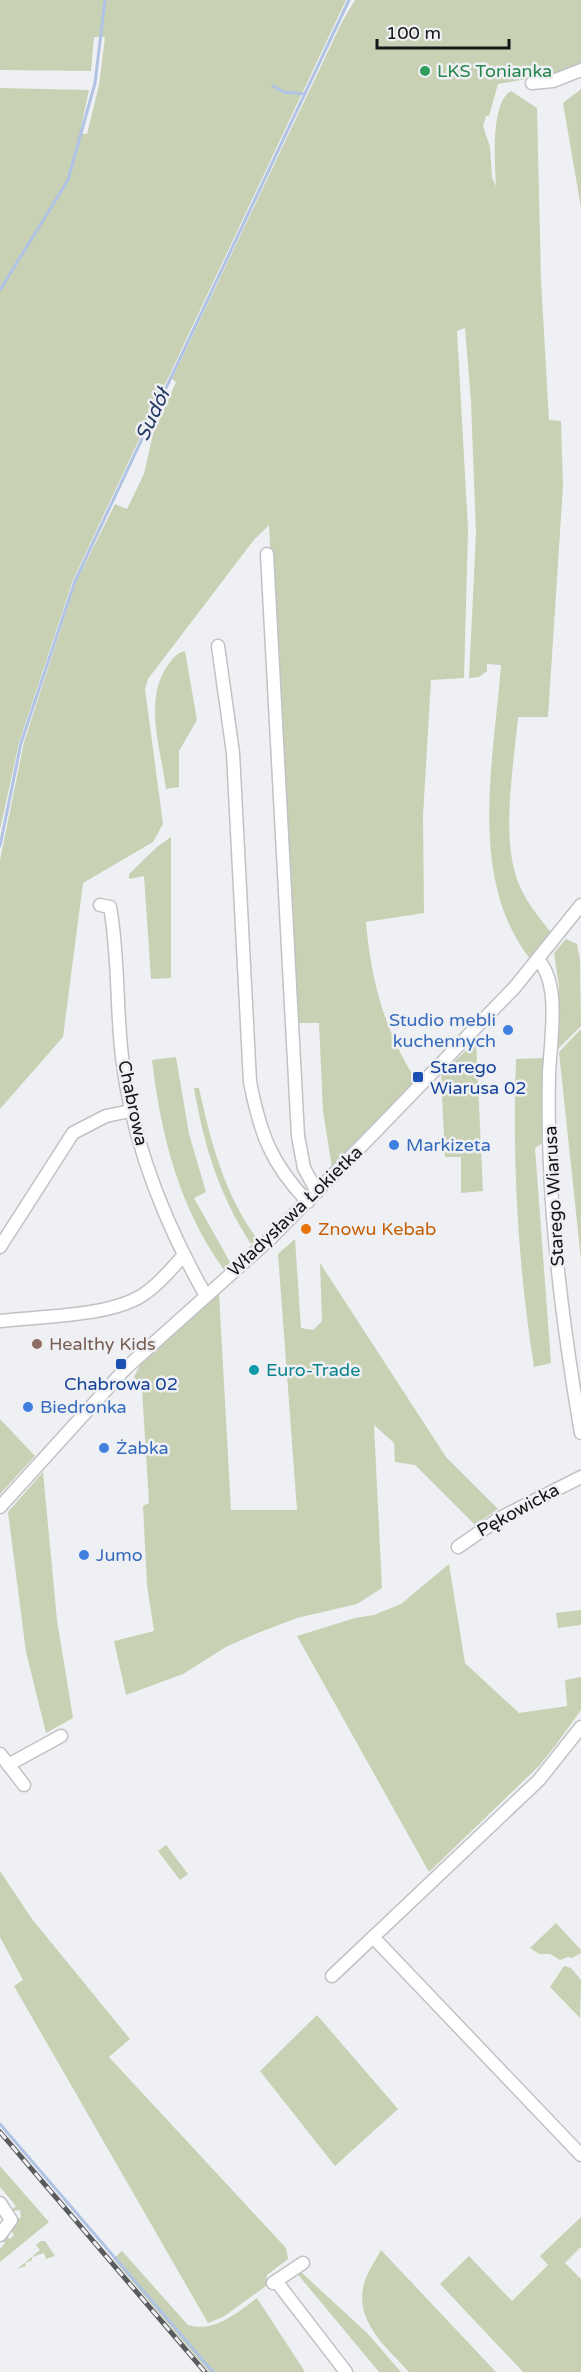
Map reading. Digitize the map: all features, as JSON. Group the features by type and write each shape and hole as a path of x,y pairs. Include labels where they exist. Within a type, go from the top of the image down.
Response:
{"street":[{"path":"532,83 553,81 581,70"},
{"path":"267,554 298,1136 304,1168 317,1192"},
{"path":"218,646 233,753 250,1082 258,1121 273,1161 288,1182 308,1202"},
{"name":"Chabrowa","path":"100,905 110,907 113,926 117,1010 130,1111 162,1212 183,1256 206,1296"},
{"name":"Władysława Łokietka","path":"0,1507 126,1368 308,1202 539,961 581,905"},
{"name":"Starego Wiarusa","path":"539,961 548,974 552,997 549,1079 556,1254 565,1341 581,1433"},
{"path":"0,1247 73,1133 106,1116 130,1111"},
{"path":"0,1321 124,1305 148,1292 183,1256"},
{"name":"Pękowicka","path":"458,1546 493,1522 581,1477"},
{"path":"332,1976 539,1780 581,1727"},
{"path":"24,1785 3,1759 61,1736"},
{"path":"373,1937 581,2155"},
{"path":"0,2203 11,2220 0,2235"},
{"path":"303,2263 274,2282 346,2372"}],"green space":[{"path":"0,0 346,0 73,580 19,743 0,830 0,88 89,90 80,133 87,134 99,85 105,37 94,37 91,71 0,70"},
{"path":"355,0 581,0 581,66 556,77 498,84 489,116 486,116 483,126 490,147 492,178 496,186 495,135 504,98 511,91 537,108 541,280 549,420 561,421 563,486 548,717 518,717 509,820 512,861 520,887 552,934 530,959 510,927 498,892 491,855 490,778 501,665 487,664 487,671 479,677 469,678 476,533 471,402 465,328 457,331 468,529 464,678 431,680 423,816 424,913 366,922 371,964 387,1023 416,1080 332,1168 323,1111 319,1023 296,1023 269,525 253,541 148,679 145,689 163,824 153,842 83,883 63,1037 0,1109 0,860 24,742 76,582 115,504 127,509 144,474 153,434 176,382 172,379 342,22"},
{"path":"581,89 581,208 563,103"},
{"path":"185,651 197,720 179,751 179,787 166,789 156,725 156,693 168,665 177,654"},
{"path":"171,837 171,978 151,979 144,876 129,879 129,874"},
{"path":"566,939 577,944 580,960 581,1026 558,1049 559,987 554,953"},
{"path":"581,1029 581,1260 559,1052"},
{"path":"476,1041 483,1191 461,1193 461,1157 445,1157 441,1074"},
{"path":"176,1057 189,1134 206,1192 194,1198 230,1262 224,1270 195,1221 174,1170 167,1143 152,1060"},
{"path":"544,1058 544,1142 535,1148 551,1363 534,1367 520,1252 515,1136 516,1059"},
{"path":"194,1088 199,1088 208,1128 227,1186 257,1239 251,1244 230,1207 214,1169"},
{"path":"295,1239 301,1328 313,1330 322,1321 320,1263 446,1457 498,1509 475,1525 415,1465 395,1462 394,1443 374,1425 382,1588 357,1604 297,1618 255,1634 226,1647 183,1674 126,1695 114,1641 154,1631 147,1585 143,1506 149,1503 142,1389 134,1377 140,1365 219,1293 231,1510 297,1510 278,1254"},
{"path":"0,1419 35,1456 0,1494"},
{"path":"43,1472 57,1620 73,1718 46,1733 26,1652 8,1512"},
{"path":"449,1564 465,1663 519,1713 567,1706 565,1680 581,1677 581,1710 539,1766 429,1872 297,1636 355,1618 374,1615 401,1604"},
{"path":"581,1610 581,1625 558,1628 556,1613"},
{"path":"166,1845 188,1874 180,1880 158,1851"},
{"path":"0,1871 32,1919 130,2039 109,2057 286,2248 288,2259 267,2275 266,2286 223,2317 208,2323 14,1986 23,1980 0,1937"},
{"path":"556,1923 581,1950 581,1953 572,1958 560,1960 550,1954 539,1954 530,1948"},
{"path":"564,1966 571,1968 581,1980 580,2018 550,1987"},
{"path":"317,2015 398,2109 335,2166 260,2071"},
{"path":"0,2166 49,2222 0,2262 0,2249 5,2243 1,2239 5,2235 10,2239 14,2235 10,2230 15,2218 21,2218 20,2210 11,2211 16,2206 0,2187"},
{"path":"581,2217 581,2247 565,2263 581,2279 581,2372 523,2372 440,2284 469,2256 512,2301 548,2265 540,2256"},
{"path":"45,2241 55,2256 46,2259 44,2253 32,2257 32,2260 25,2263 26,2266 17,2269 40,2250 36,2245"},
{"path":"381,2250 496,2372 409,2372 391,2353 368,2322 362,2297 365,2280"},
{"path":"122,2251 188,2325 198,2327 216,2324 257,2298 305,2372 209,2372 113,2259"},
{"path":"295,2271 301,2272 367,2333 401,2372 379,2372"}],"waterway":[{"path":"0,290 68,180 95,83 105,0"},
{"name":"Sudół","path":"0,846 21,743 75,581 349,0"},
{"path":"273,86 284,92 305,94"},
{"path":"0,2124 213,2372"}],"railway":[{"path":"0,2132 205,2372"}],"place":[{"name":"LKS Tonianka","path":"425,71"},
{"name":"Studio mebli kuchennych","path":"508,1030"},
{"name":"Starego Wiarusa 02","path":"418,1077"},
{"name":"Markizeta","path":"394,1145"},
{"name":"Znowu Kebab","path":"306,1229"},
{"name":"Healthy Kids","path":"37,1344"},
{"name":"Chabrowa 02","path":"121,1364"},
{"name":"Euro-Trade","path":"254,1370"},
{"name":"Biedronka","path":"28,1407"},
{"name":"Żabka","path":"104,1448"},
{"name":"Jumo","path":"84,1555"}]}
